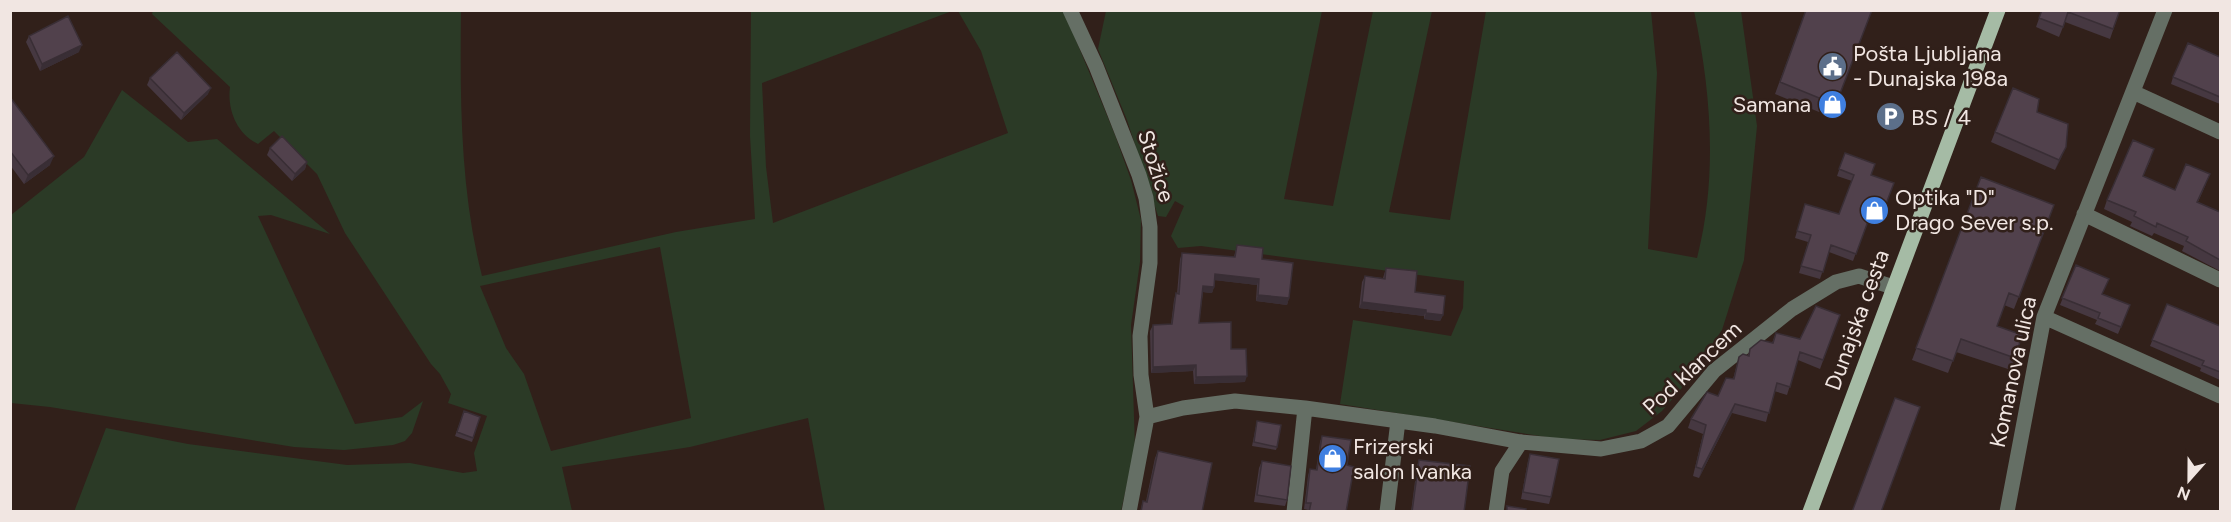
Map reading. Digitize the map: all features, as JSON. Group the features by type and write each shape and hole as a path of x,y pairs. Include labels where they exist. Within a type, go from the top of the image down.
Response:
{"main road":[{"name":"Dunajska cesta","path":"1810,512 1998,10"}],"street":[{"name":"Stožice","path":"1070,10 1096,66 1146,198 1150,227 1150,263 1140,336 1141,375 1147,417 1130,512"},
{"name":"Komanova ulica","path":"2007,512 2044,317 2165,10"},
{"path":"2133,92 2220,132"},
{"path":"2084,214 2220,280"},
{"name":"Pod klancem","path":"1147,417 1183,408 1235,401 1398,421 1521,442 1601,449 1641,441 1668,426 1714,371 1792,309 1827,287 1853,276 1893,287"},
{"path":"2044,317 2220,396"},
{"path":"1294,512 1305,408"},
{"path":"1388,512 1398,421"},
{"path":"1496,512 1502,471 1521,442"}],"green space":[{"path":"153,11 461,11 461,110 465,177 469,211 482,276 676,232 755,219 750,136 751,11 952,11 762,83 766,167 773,223 1008,133 981,51 958,11 1064,11 1115,135 1131,180 1141,220 1140,262 1131,325 1135,448 1121,511 825,511 808,418 690,447 562,467 572,511 74,512 106,428 188,444 347,465 410,463 463,473 477,471 474,453 487,416 448,403 451,394 440,374 431,364 345,233 317,174 274,131 258,144 244,134 232,113 230,87 152,14","holes":["660,247 691,418 551,451 524,374 506,348 480,286"]},
{"path":"1106,11 1322,11 1284,199 1333,206 1373,11 1432,11 1389,212 1450,220 1486,11 1651,11 1657,73 1648,249 1697,258 1708,196 1710,134 1705,72 1694,11 1741,11 1757,126 1744,260 1722,330 1681,389 1662,411 1636,431 1600,440 1559,439 1340,404 1353,320 1451,336 1463,308 1464,281 1201,246 1178,248 1171,236 1184,206 1175,201 1166,217 1158,216 1127,120 1098,49"},
{"path":"122,90 188,142 217,139 330,234 271,215 258,216 355,424 402,417 423,401 412,433 405,441 393,445 344,450 294,447 50,407 11,403 11,215 84,157"}],"building":[{"path":"1806,10 1872,10 1841,91 1833,98 1824,100 1780,82"},
{"path":"2042,10 2120,10 2113,29 2068,12 2063,27 2039,18"},
{"path":"68,16 82,45 42,64 29,36"},
{"path":"2188,43 2220,57 2220,97 2173,77"},
{"path":"177,52 211,88 184,113 150,78"},
{"path":"2013,88 2039,99 2037,112 2068,124 2066,147 2059,160 1995,132"},
{"path":"10,97 54,156 28,175 10,151"},
{"path":"282,136 307,162 295,174 270,148"},
{"path":"2133,140 2154,149 2143,176 2175,190 2186,164 2210,174 2197,202 2220,212 2220,260 2186,241 2188,237 2157,223 2156,227 2134,216 2136,212 2107,200"},
{"path":"1845,153 1875,164 1871,175 1894,183 1881,217 1871,213 1856,254 1831,245 1823,272 1801,266 1811,235 1797,231 1805,204 1839,214 1854,175 1839,169"},
{"path":"1981,177 2054,205 2019,297 2009,293 1997,326 2022,335 2015,358 1961,339 1953,361 1916,348"},
{"path":"1237,245 1263,248 1262,259 1293,263 1289,298 1258,295 1259,279 1215,274 1214,287 1203,286 1199,323 1231,322 1231,349 1246,349 1247,376 1196,377 1196,365 1153,367 1153,325 1172,324 1176,293 1179,294 1182,253 1235,257"},
{"path":"2076,265 2109,279 2102,294 2130,305 2121,327 2098,318 2100,313 2062,298"},
{"path":"1386,268 1417,271 1415,292 1445,296 1443,315 1426,313 1426,310 1362,302 1365,276 1385,279"},
{"path":"2167,304 2220,326 2220,372 2202,365 2204,361 2152,340"},
{"path":"1816,306 1840,315 1823,360 1800,352 1790,387 1777,383 1769,413 1735,404 1702,469 1696,467 1706,425 1691,419 1707,392 1718,396 1726,378 1734,379 1739,357 1743,354 1749,356 1750,349 1761,340 1773,343 1776,333 1800,339"},
{"path":"1895,398 1920,407 1881,512 1852,512"},
{"path":"464,411 480,417 473,438 457,432"},
{"path":"1257,421 1281,425 1277,447 1254,442"},
{"name":"Frizerski salon Ivanka","path":"1322,436 1351,440 1347,465 1354,467 1346,512 1309,512 1311,503 1306,503 1310,469 1317,470"},
{"path":"1158,451 1212,463 1202,512 1141,512 1143,501 1147,502"},
{"path":"1530,454 1559,459 1551,497 1523,492"},
{"path":"1419,460 1470,466 1464,512 1412,512"},
{"path":"1262,461 1291,466 1287,500 1257,495"},
{"path":"1507,506 1526,509 1526,512 1507,512"}],"place":[{"name":"Pošta Ljubljana - Dunajska 198a","path":"1832,66"},
{"name":"Samana","path":"1832,104"},
{"name":"BS / 4","path":"1890,117"},
{"name":"Optika \"D\" Drago Sever s.p.","path":"1874,210"},
{"name":"Frizerski salon Ivanka","path":"1332,459"}]}
